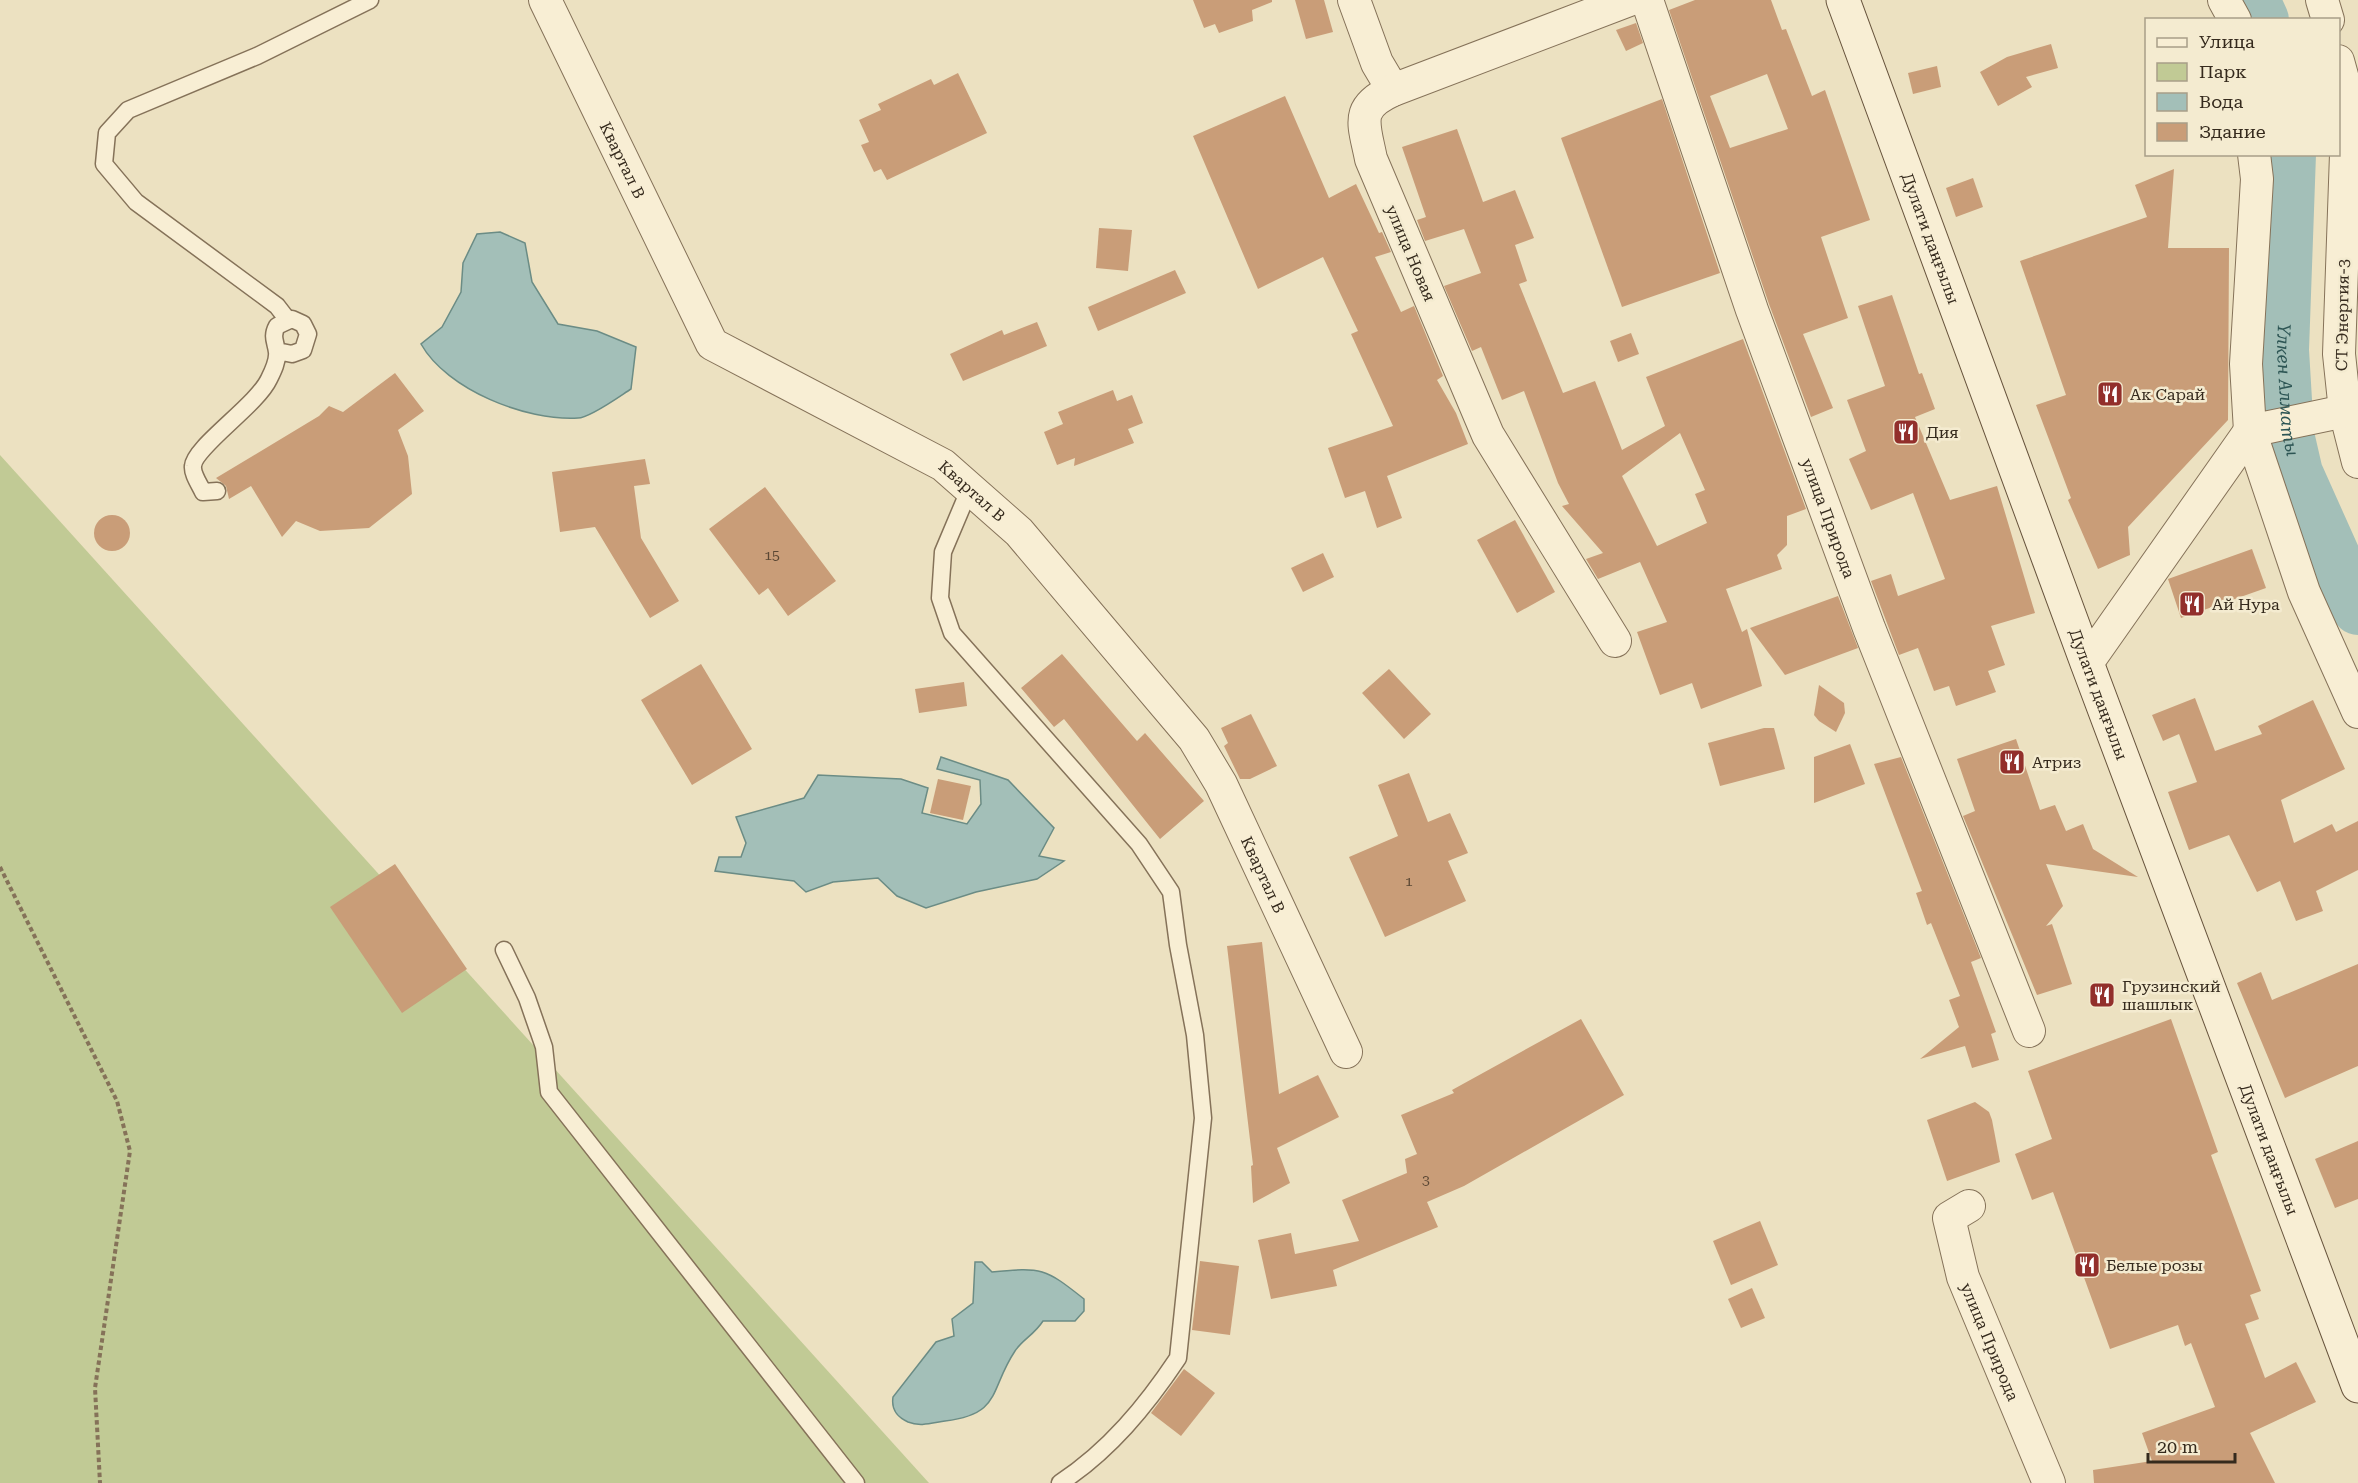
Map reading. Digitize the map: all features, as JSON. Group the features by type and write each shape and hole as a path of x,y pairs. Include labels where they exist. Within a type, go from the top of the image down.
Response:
{"main road":[{"name":"Дулати даңғылы","path":"1844,0 2087,663 2358,1386"}],"street":[{"name":"Квартал В","path":"545,0 712,344 943,465 1019,532 1194,738 1221,784 1346,1052"},
{"path":"1354,0 1377,63 1394,90"},
{"name":"улица Новая","path":"1615,641 1488,435 1371,159 1363,118 1371,102 1566,11 1629,0"},
{"name":"улица Природа","path":"1647,0 1752,310 1869,628 2029,1030"},
{"path":"2224,0 2234,18"},
{"path":"2322,0 2327,18"},
{"name":"СТ Энергия-3","path":"2340,68 2348,98 2335,413 2358,462"},
{"path":"2254,156 2258,179 2246,364 2304,592 2358,712"},
{"path":"2087,663 2261,429 2335,413"},
{"name":"улица Природа","path":"1969,1206 1949,1218 1963,1277 2049,1483"}],"lane":[{"path":"278,351 298,353 308,340 303,324 287,320 277,306 136,202 104,164 106,133 128,110 258,56 370,0"},
{"path":"218,491 203,492 194,473 193,466 196,457 203,447 246,411 268,383 278,351 273,337 274,331 287,320"},
{"path":"970,488 943,552 940,598 951,633 1139,843 1171,892 1178,945 1195,1035 1202,1106 1194,1219 1178,1358 1157,1389 1118,1436 1060,1483"},
{"path":"504,950 527,998 544,1047 549,1092 856,1483"}],"path":[{"path":"0,867 117,1101 130,1151 95,1388 100,1483"}],"green space":[{"path":"0,455 929,1483 0,1483"}],"water":[{"path":"500,232 525,243 532,282 558,324 597,331 636,347 631,389 597,411 583,417 557,418 512,408 490,399 468,388 433,361 421,344 442,327 461,292 463,263 477,234"},
{"path":"941,757 1008,780 1054,828 1039,856 1064,861 1037,879 976,892 926,908 897,896 878,878 833,882 806,892 794,881 715,871 719,857 741,857 746,843 736,817 804,798 818,775 901,779 928,788 922,813 967,824 981,804 980,780 937,769"},
{"path":"975,1262 982,1262 992,1272 1033,1270 1051,1276 1084,1299 1084,1311 1075,1321 1043,1321 1015,1351 992,1398 976,1413 931,1424 908,1422 896,1412 893,1397 936,1342 954,1336 952,1319 973,1303"}],"building":[{"path":"1193,0 1272,0 1272,2 1252,10 1253,21 1219,33 1215,24 1204,28"},
{"path":"1295,0 1324,0 1333,32 1306,39"},
{"path":"1695,0 1771,0 1782,30 1786,29 1812,96 1825,90 1870,220 1821,237 1848,318 1803,334 1833,408 1811,417 1769,304 1669,10","holes":["1767,74 1788,129 1730,148 1710,96"]},
{"path":"1636,23 1643,43 1626,51 1616,30"},
{"path":"2051,44 2058,68 2026,77 2032,87 1998,106 1980,72 2007,57"},
{"path":"1937,66 1941,87 1913,94 1908,73"},
{"path":"958,73 987,133 887,180 881,169 874,172 861,145 869,142 859,120 881,110 878,104 931,79 934,85"},
{"path":"1285,96 1329,198 1356,184 1379,233 1382,232 1391,252 1375,257 1401,312 1414,306 1443,376 1437,380 1456,413 1468,444 1387,476 1402,518 1377,528 1365,491 1345,498 1328,448 1393,426 1351,334 1358,331 1323,257 1258,289 1193,136"},
{"path":"1662,99 1720,273 1622,307 1561,138"},
{"path":"1457,129 1483,202 1515,190 1534,238 1515,245 1527,281 1519,284 1563,393 1595,381 1622,450 1665,426 1646,377 1743,339 1806,509 1787,516 1787,545 1777,555 1782,569 1726,589 1742,632 1747,629 1762,686 1701,709 1692,683 1660,695 1637,632 1667,622 1640,562 1598,579 1586,559 1603,553 1562,506 1569,504 1558,483 1524,391 1502,400 1481,347 1472,351 1444,286 1481,273 1464,229 1425,241 1417,220 1426,217 1402,147","holes":["1680,433 1705,490 1695,494 1707,523 1657,546 1622,476"]},
{"path":"2174,169 2168,248 2229,248 2228,420 2128,527 2130,555 2098,569 2068,500 2071,498 2036,405 2066,395 2020,261 2147,217 2135,185"},
{"path":"1973,178 1983,207 1956,217 1946,188"},
{"path":"1099,228 1132,230 1128,271 1096,268"},
{"path":"1175,270 1186,293 1098,331 1088,307"},
{"path":"1892,295 1919,374 1922,373 1935,409 1915,417 1950,500 1997,486 2035,613 1991,626 2005,665 1988,671 1996,692 1956,706 1949,686 1934,691 1918,648 1899,655 1871,581 1891,574 1898,596 1945,579 1913,493 1871,510 1849,459 1866,451 1847,400 1885,386 1858,306"},
{"path":"1037,322 1047,346 963,381 950,354 1002,330 1004,335"},
{"path":"1631,333 1639,354 1618,362 1610,341"},
{"path":"395,373 424,411 398,430 408,456 412,494 369,528 320,531 296,521 282,537 251,486 229,499 226,486 216,478 319,416 329,406 343,412"},
{"path":"1113,390 1117,401 1132,395 1143,423 1128,429 1134,443 1074,466 1075,458 1057,465 1044,432 1063,424 1058,412"},
{"path":"645,459 650,484 634,486 641,538 679,601 650,618 595,527 560,532 552,472"},
{"path":"765,487 836,581 788,616 768,588 759,595 709,529"},
{"path":"112,515 125,520 130,533 125,546 112,551 99,546 94,533 99,520"},
{"path":"1515,520 1555,592 1517,613 1477,540"},
{"path":"2252,549 2266,588 2181,618 2168,579"},
{"path":"1323,553 1334,577 1303,592 1291,568"},
{"path":"1838,596 1858,648 1785,675 1750,628"},
{"path":"1062,654 1137,741 1145,733 1204,801 1160,839 1064,719 1054,727 1021,688"},
{"path":"701,664 752,749 692,785 641,700"},
{"path":"1389,669 1431,714 1404,739 1362,693"},
{"path":"964,682 967,706 919,713 915,689"},
{"path":"1819,685 1844,703 1845,713 1836,732 1814,715"},
{"path":"2195,698 2215,751 2262,734 2258,726 2313,700 2345,769 2281,800 2294,843 2332,824 2336,832 2358,821 2358,870 2316,891 2323,911 2296,921 2280,881 2257,892 2229,835 2189,850 2168,792 2197,782 2179,734 2163,741 2152,715"},
{"path":"1251,714 1277,766 1250,779 1240,779 1224,746 1228,743 1221,728"},
{"path":"1764,728 1774,728 1785,769 1720,786 1708,743"},
{"path":"2016,739 2040,810 2055,805 2066,831 2083,824 2093,849 2138,877 2046,864 2063,906 2046,926 2052,924 2072,984 2037,995 1963,816 1975,811 1957,759"},
{"path":"1850,744 1865,784 1814,803 1814,757"},
{"path":"1901,757 1981,958 1971,962 1996,1032 1991,1034 1999,1060 1972,1068 1965,1046 1920,1059 1959,1027 1949,1000 1960,996 1931,923 1927,925 1916,893 1922,891 1874,764"},
{"path":"1409,773 1428,822 1450,813 1468,853 1448,861 1466,901 1385,937 1349,857 1398,836 1378,785"},
{"path":"938,779 971,786 963,820 930,813"},
{"path":"395,864 467,969 402,1013 330,907"},
{"path":"1262,942 1279,1094 1318,1075 1339,1117 1277,1148 1290,1183 1253,1203 1251,1166 1253,1165 1227,946"},
{"path":"2358,964 2358,1066 2285,1098 2237,983 2261,972 2272,1000"},
{"path":"1581,1019 1624,1095 1464,1186 1427,1202 1438,1227 1333,1270 1337,1286 1271,1299 1258,1240 1291,1233 1295,1254 1359,1241 1342,1200 1407,1173 1405,1159 1417,1154 1401,1115 1454,1093 1452,1090"},
{"path":"2171,1019 2218,1152 2211,1155 2261,1291 2250,1295 2259,1319 2245,1324 2265,1378 2296,1362 2316,1402 2250,1433 2275,1483 2094,1483 2093,1470 2152,1461 2142,1433 2215,1407 2191,1343 2185,1346 2178,1325 2110,1349 2053,1192 2032,1200 2015,1154 2052,1139 2028,1071"},
{"path":"1975,1102 1989,1112 2000,1162 1947,1181 1927,1120"},
{"path":"2358,1141 2358,1199 2335,1208 2315,1159"},
{"path":"1760,1221 1778,1265 1731,1285 1713,1241"},
{"path":"1200,1261 1239,1266 1230,1335 1192,1330"},
{"path":"1752,1288 1765,1318 1741,1328 1728,1299"},
{"path":"1184,1369 1215,1393 1181,1436 1151,1413"}],"waterway":[{"name":"Үлкен Алматы","path":"2254,0 2262,18"},
{"name":"Үлкен Алматы","path":"2290,156 2283,350 2288,434 2297,473 2358,609"}],"place":[{"name":"Ак Сарай","path":"2110,394"},
{"name":"Дия","path":"1906,432"},
{"name":"Ай Нура","path":"2192,604"},
{"name":"Атриз","path":"2012,762"},
{"name":"Грузинский шашлык","path":"2102,995"},
{"name":"Белые розы","path":"2087,1265"}]}
